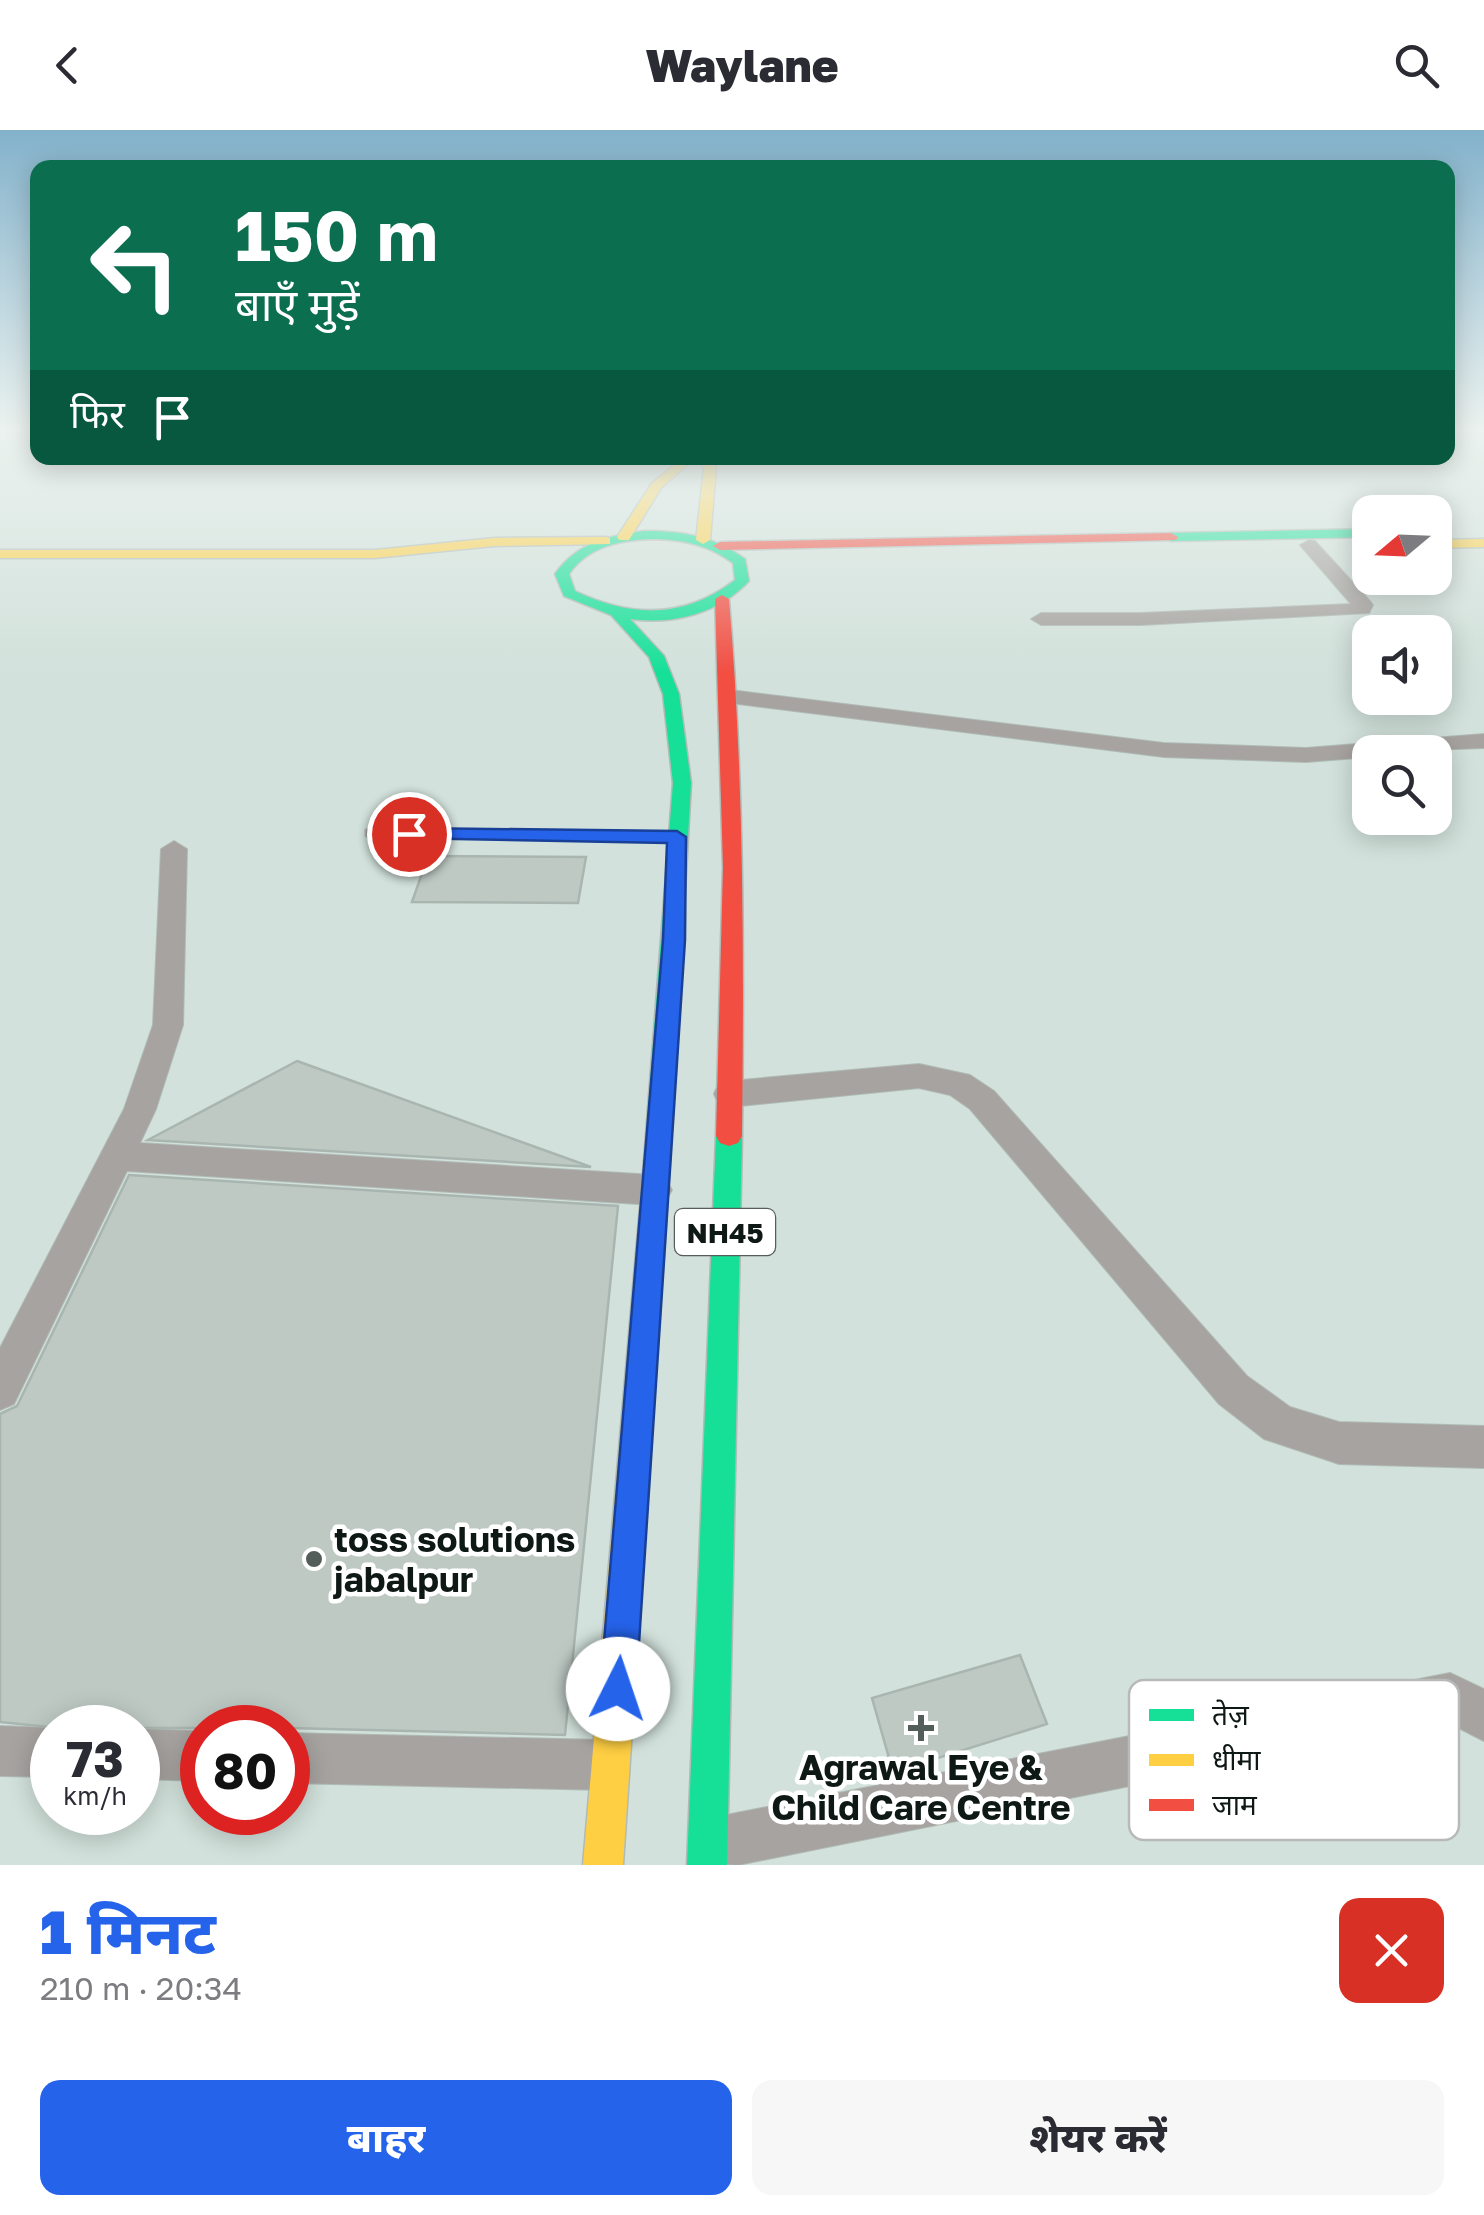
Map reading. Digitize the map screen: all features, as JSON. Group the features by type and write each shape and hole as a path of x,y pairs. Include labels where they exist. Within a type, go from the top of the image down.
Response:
{"main road":[{"path":"614,539 636,511"},
{"path":"711,511 712,543"},
{"path":"0,554 375,554 494,542 665,534 712,543 1352,532"},
{"path":"1452,532 1484,532"},
{"name":"NH45","path":"614,539 575,555 554,582 581,602 617,613 662,615 722,600 730,697 735,938 708,1855"},
{"path":"712,543 740,562 1352,545"},
{"path":"1452,544 1484,544"},
{"path":"375,554 386,560 466,569"},
{"path":"722,600 742,581 740,562"},
{"name":"NH45","path":"603,1865 674,940 682,783 671,694 656,656 617,613"}],"street":[{"path":"1041,619 1140,620 1362,609 1363,605 1308,545"},
{"path":"730,697 1202,752 1306,755 1484,741"},
{"path":"0,1390 140,1110 168,1025 174,849"},
{"path":"730,1094 919,1076 959,1084 982,1100 1233,1390 1280,1424 1339,1443 1484,1447"},
{"path":"117,1156 654,1190"},
{"path":"1459,1702 1484,1716"},
{"path":"0,1750 30,1751"},
{"path":"310,1759 612,1766"},
{"path":"708,1855 1129,1765"}],"lane":[{"path":"371,834 677,837"}],"building":[{"path":"428,856 586,857 578,903 412,902"},
{"path":"297,1061 591,1167 148,1140"},
{"name":"toss solutions jabalpur","path":"129,1175 618,1206 565,1735 310,1729 310,1705 180,1705 180,1728 160,1728 160,1705 30,1705 30,1725 0,1722 0,1414 17,1406"},
{"path":"1020,1655 1047,1724 893,1772 872,1698"}],"traffic: fast":[{"path":"1171,537 1352,533"},
{"path":"644,535 683,537 718,548 740,562 742,581 703,607 659,616 613,611 569,593 562,574 578,556 608,541 644,535"},
{"path":"617,613 656,656 671,694 682,783 657,1161"},
{"path":"707,1865 729,1136"}],"traffic: slow":[{"path":"624,537 640,511"},
{"path":"703,540 706,511"},
{"path":"0,554 375,554 494,542 605,541"},
{"path":"1452,544 1484,543"},
{"path":"603,1865 657,1161"}],"traffic: jam":[{"path":"720,546 1171,537"},
{"path":"722,599 733,867 729,1136"}],"place":[{"name":"toss solutions jabalpur","path":"314,1559"},
{"name":"Agrawal Eye & Child Care Centre","path":"921,1728"}],"route":[{"path":"409,834 677,837 674,940 618,1689"}]}
